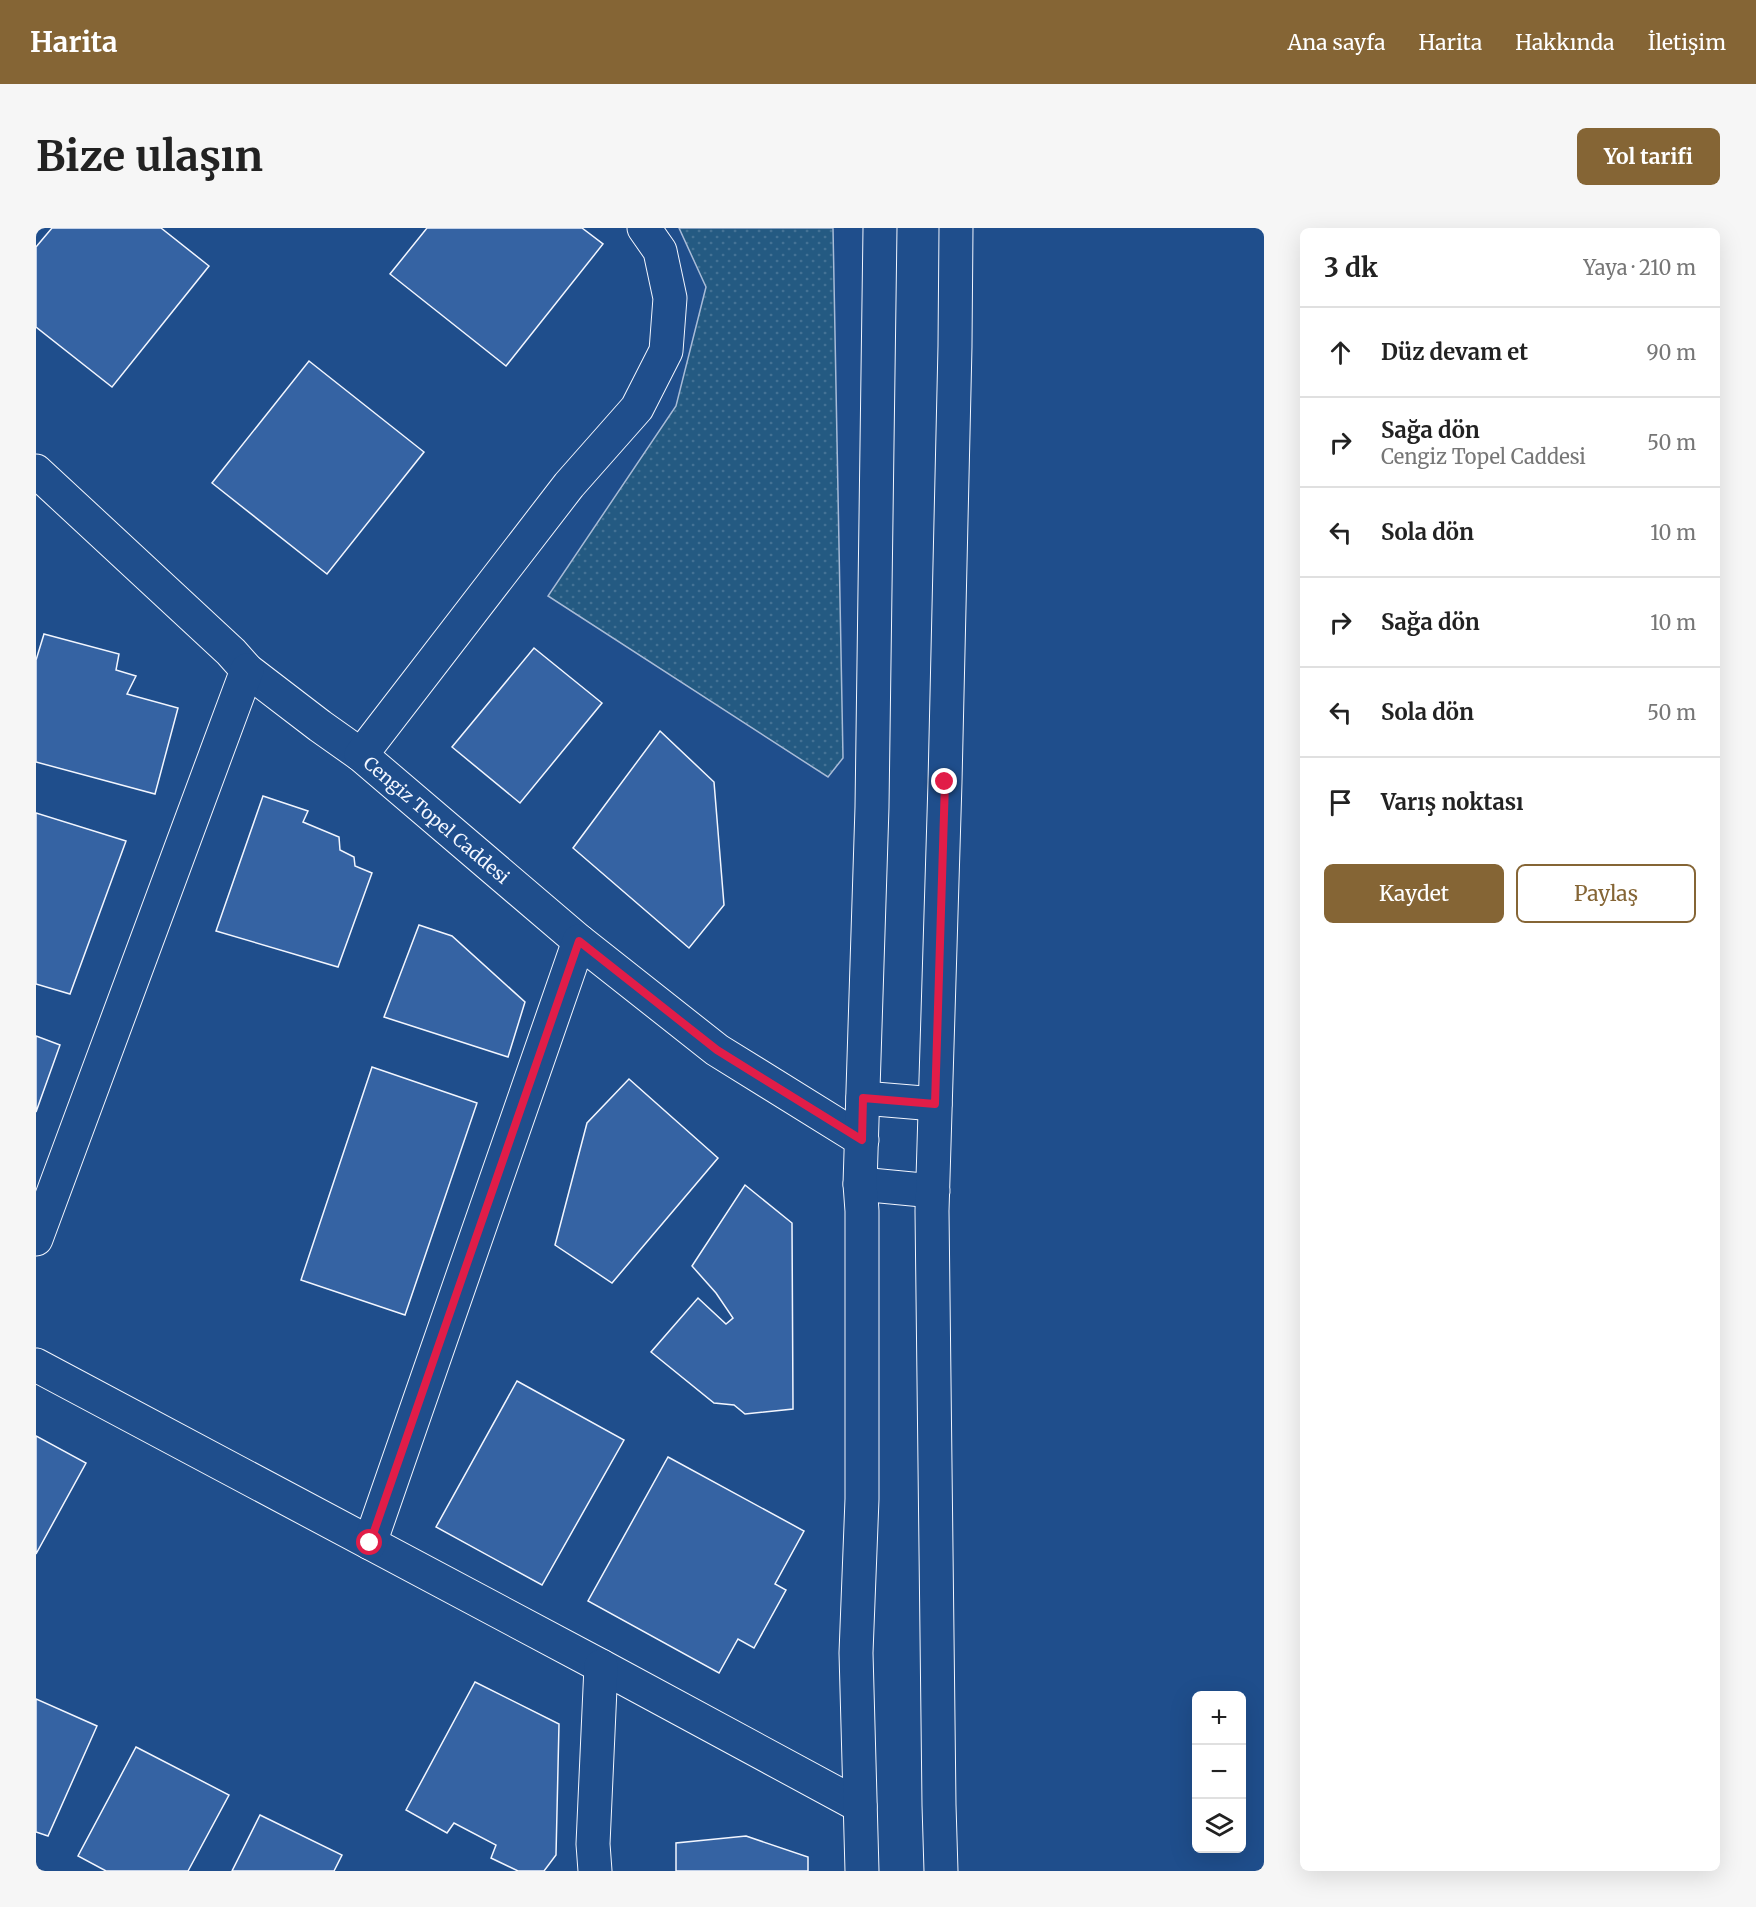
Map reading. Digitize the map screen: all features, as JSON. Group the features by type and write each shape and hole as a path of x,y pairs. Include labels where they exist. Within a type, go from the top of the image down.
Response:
{"street":[{"path":"361,755 569,485 637,408 666,351 670,298 660,251 644,228"},
{"path":"861,1871 856,1653 862,1499 862,1211 860,1184 872,807 880,228"},
{"path":"941,1871 934,1482 933,1191 946,746 956,228"},
{"name":"Cengiz Topel Caddesi","path":"36,471 231,652 247,670 361,755 579,941 717,1050 862,1140"},
{"path":"36,1239 247,670"},
{"path":"370,1543 579,941"},
{"path":"863,1098 935,1104"},
{"path":"860,1184 933,1191"},
{"path":"36,1365 860,1806"},
{"path":"595,1871 593,1844 601,1666"}],"shaded area":[{"path":"679,228 833,228 843,758 828,777 548,596 676,406 706,287"}],"building":[{"path":"52,228 161,228 209,266 112,387 36,327 36,247"},
{"path":"427,228 582,228 603,244 506,366 390,274"},
{"path":"309,361 424,452 327,574 212,483"},
{"path":"44,634 119,654 116,670 136,676 127,694 178,708 155,794 36,762 36,660"},
{"path":"534,648 602,703 520,803 452,747"},
{"path":"660,731 714,782 724,905 689,948 573,848"},
{"path":"263,796 308,811 303,822 339,837 340,850 354,857 355,866 372,873 338,967 216,931"},
{"path":"36,813 126,841 70,994 36,984"},
{"path":"419,925 452,936 525,1002 508,1057 384,1017"},
{"path":"36,1036 60,1045 36,1112"},
{"path":"372,1067 477,1103 405,1315 301,1280"},
{"path":"629,1079 718,1158 612,1283 555,1245 587,1123"},
{"path":"745,1185 792,1223 793,1409 745,1414 734,1405 714,1403 651,1352 698,1298 726,1324 733,1318 716,1293 692,1266"},
{"path":"517,1381 624,1440 542,1585 436,1527"},
{"path":"36,1436 86,1463 36,1554"},
{"path":"668,1457 804,1531 775,1584 786,1590 754,1648 738,1639 719,1673 588,1601"},
{"path":"475,1682 559,1724 556,1855 544,1871 518,1871 491,1858 496,1845 454,1823 447,1833 406,1810"},
{"path":"36,1699 97,1726 48,1836 36,1832"},
{"path":"136,1747 229,1795 188,1871 106,1871 78,1856"},
{"path":"260,1815 342,1855 334,1871 232,1871"},
{"path":"746,1836 808,1857 808,1871 676,1871 676,1843"}],"route":[{"path":"370,1543 579,941 717,1050 862,1140 863,1098 935,1104 945,782"}]}
